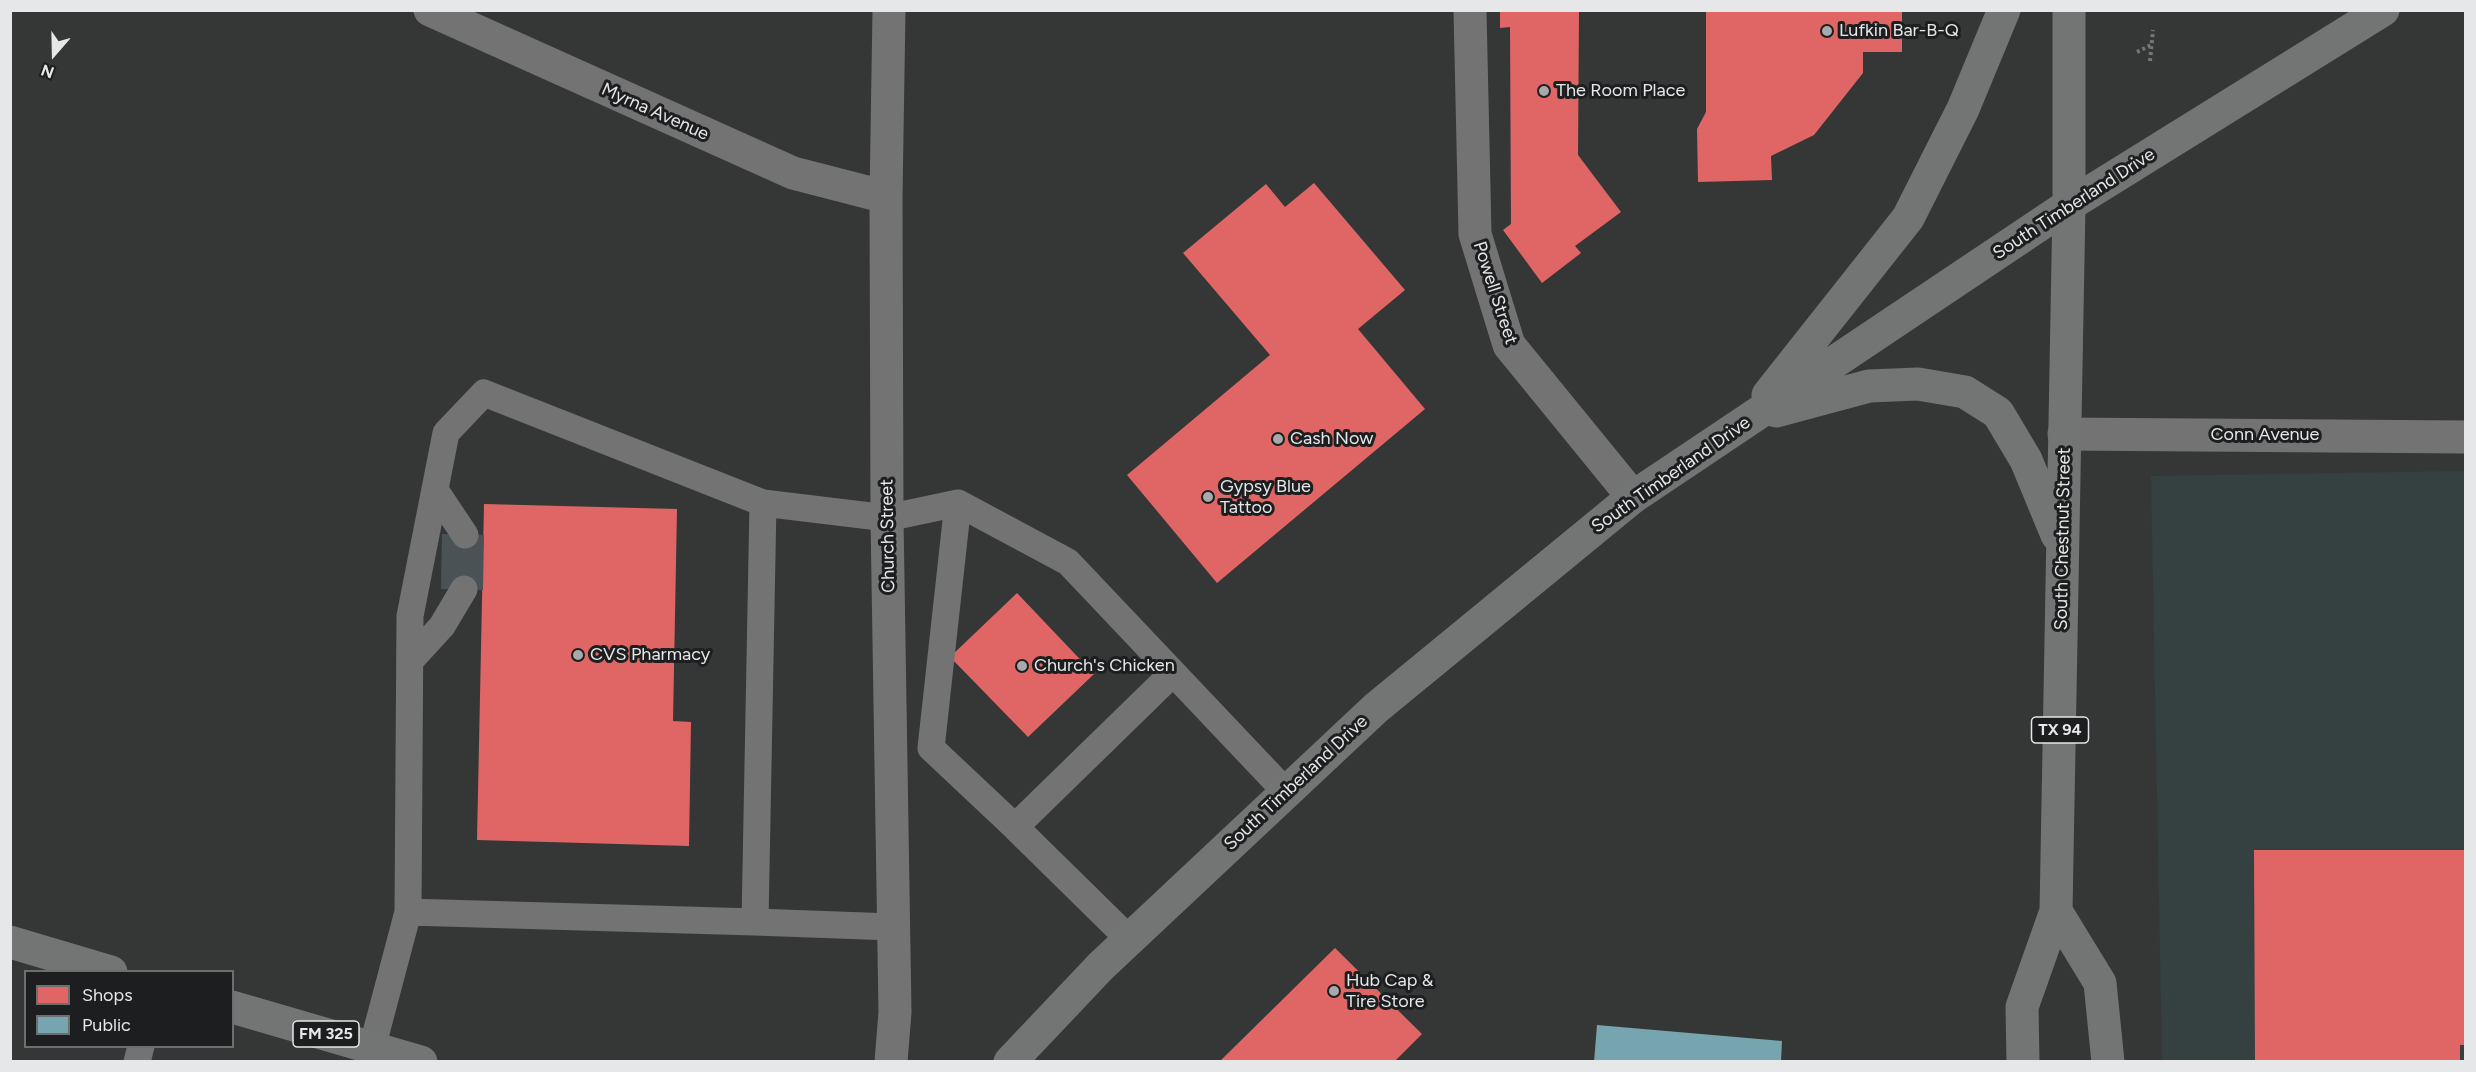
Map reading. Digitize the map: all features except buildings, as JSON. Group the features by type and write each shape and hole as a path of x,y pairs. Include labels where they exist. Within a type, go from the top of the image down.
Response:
{"main road":[{"path":"1751,418 1834,309 1908,218 1963,109 2004,10"},
{"name":"South Chestnut Street","path":"2023,1062 2022,1007 2056,911 2069,205 2069,10"},
{"name":"South Timberland Drive","path":"1010,1062 1101,966 1376,708 1633,497 2069,205 2383,10"},
{"path":"1751,418 1869,386 1918,384 1965,392 1998,413 2026,460 2063,549"},
{"path":"2056,911 2100,983 2108,1062"},
{"path":"10,942 104,970"},
{"name":"FM 325","path":"234,1008 421,1062"}],"street":[{"name":"Myrna Avenue","path":"430,10 793,173 886,197"},
{"name":"Church Street","path":"889,10 886,197 887,518 895,1012 891,1062"},
{"name":"Powell Street","path":"1470,10 1475,234 1509,345 1633,497"},
{"name":"Conn Avenue","path":"2064,434 2466,436"}],"lane":[{"path":"372,1048 408,912 410,616 446,433 484,393 763,503 887,518 958,503 1068,562 1286,792"},
{"path":"435,490 465,535"},
{"path":"755,922 763,503"},
{"path":"958,503 931,748 1130,939"},
{"path":"410,661 442,626 464,589"},
{"path":"1015,827 1173,673"},
{"path":"408,912 892,927"}],"path":[{"path":"2150,62 2153,30"},
{"path":"2137,52 2151,45"}],"shaded area":[{"path":"2465,471 2465,1061 2162,1061 2151,476"}],"place":[{"name":"Lufkin Bar-B-Q","path":"1827,31"},
{"name":"The Room Place","path":"1544,91"},
{"name":"Cash Now","path":"1278,439"},
{"name":"Gypsy Blue Tattoo","path":"1208,497"},
{"name":"CVS Pharmacy","path":"578,655"},
{"name":"Church's Chicken","path":"1022,666"},
{"name":"Hub Cap & Tire Store","path":"1334,991"}]}
